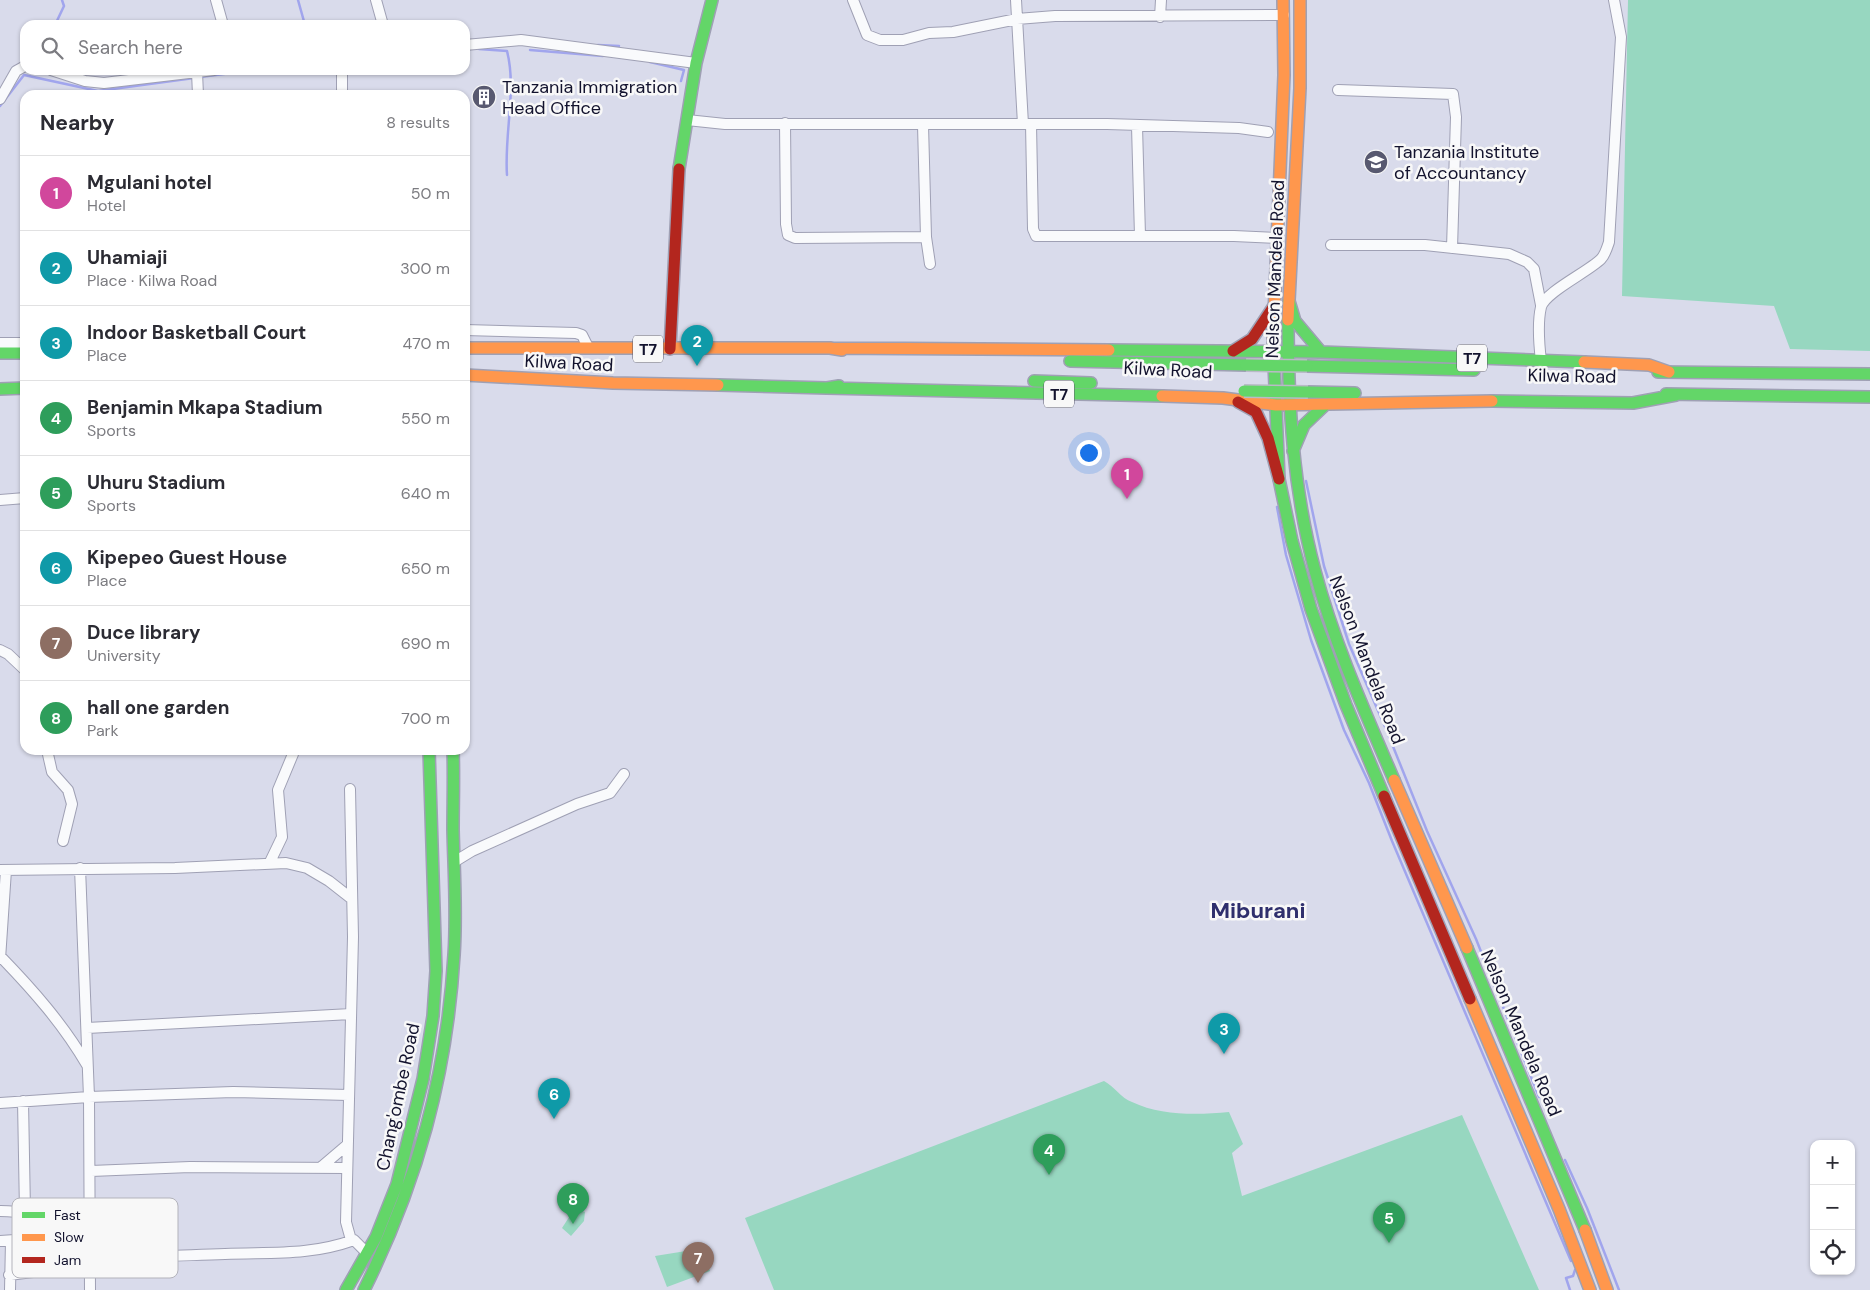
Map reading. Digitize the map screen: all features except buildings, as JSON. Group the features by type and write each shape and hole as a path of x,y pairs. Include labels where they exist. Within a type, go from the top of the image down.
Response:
{"main road":[{"path":"670,349 678,173 696,62 712,0"},
{"name":"Nelson Mandela Road","path":"1283,0 1284,75 1273,352 1279,479 1302,581 1336,680 1559,1209 1590,1290"},
{"name":"Nelson Mandela Road","path":"1300,0 1301,88 1289,301 1288,352 1294,451 1306,536 1335,636 1573,1199 1607,1290"},
{"path":"1289,301 1296,321 1321,352"},
{"path":"1233,351 1252,339 1274,306"},
{"name":"Kilwa Road","path":"470,348 830,348 876,356 1246,365 1870,374"},
{"name":"T7","path":"830,348 1321,352 1649,365 1669,372"},
{"path":"0,353 20,353"},
{"name":"Kilwa Road","path":"470,375 613,383 828,388 891,378 1065,382 1244,391 1676,395 1793,394 1870,397"},
{"path":"0,388 20,388"},
{"name":"T7","path":"828,388 1230,398 1276,405 1506,401 1633,403 1676,395"},
{"path":"1230,398 1256,412 1268,438 1279,479"},
{"path":"1294,451 1302,425 1310,416 1325,405"},
{"name":"Chang'ombe Road","path":"346,1290 367,1253 397,1184 423,1079 433,1016 436,971 429,755"},
{"name":"Chang'ombe Road","path":"364,1290 397,1225 432,1112 446,1050 456,904 453,755"}],"street":[{"path":"216,0 222,20"},
{"path":"376,0 382,20"},
{"path":"853,0 867,35 880,40 903,40 928,33 953,32 1016,19 1094,15 1160,17 1284,15"},
{"path":"1016,0 1016,19 1027,124 1032,229 1036,236 1278,238"},
{"path":"1160,17 1161,0"},
{"path":"1541,305 1552,294 1585,273 1602,258 1609,242 1621,37 1614,0"},
{"path":"470,45 520,40 696,62"},
{"path":"0,99 16,71 20,69"},
{"path":"66,75 85,81 104,84 174,75"},
{"path":"197,75 198,90"},
{"path":"342,75 342,90"},
{"path":"1338,90 1453,94 1456,118 1452,248"},
{"path":"687,120 706,124 1027,124 1239,128 1268,132"},
{"path":"785,123 786,224 788,235 795,238 926,238"},
{"path":"923,125 926,238 930,264"},
{"path":"1137,126 1140,236"},
{"path":"1331,245 1417,244 1508,254 1527,262 1534,269 1541,305 1539,336 1541,361"},
{"path":"470,330 576,333 582,335 588,347"},
{"path":"0,343 20,342"},
{"path":"0,396 20,396"},
{"path":"0,500 20,498"},
{"path":"0,650 8,654 20,665"},
{"path":"48,755 52,772 68,790 72,804 64,841"},
{"path":"270,862 282,837 278,790 293,755"},
{"path":"454,862 472,851 577,804 612,792 624,774"},
{"path":"350,789 352,900 351,1014 346,1222 348,1236 367,1253"},
{"path":"88,1066 70,1036 0,957 3,870 175,868 270,862 286,863 307,868 329,881 352,900"},
{"path":"80,868 89,1097 89,1198"},
{"path":"87,1028 351,1014"},
{"path":"0,1103 89,1097 233,1092 348,1095"},
{"path":"23,1101 25,1198"},
{"path":"320,1168 347,1145"},
{"path":"90,1171 190,1167 347,1168"},
{"path":"0,1241 11,1240 10,1290"},
{"path":"178,1256 298,1253 337,1246 354,1240"}],"green space":[{"path":"1628,0 1870,0 1870,351 1790,349 1774,306 1622,296"},
{"path":"1104,1081 1128,1100 1155,1110 1192,1114 1229,1112 1243,1144 1232,1153 1242,1196 1462,1115 1539,1290 774,1290 745,1218"},
{"path":"575,1208 585,1212 584,1221 571,1236 562,1228"},
{"path":"686,1251 703,1255 710,1271 667,1287 655,1256"}],"waterway":[{"path":"57,20 64,6 62,0"},
{"path":"298,0 304,20"},
{"path":"598,45 619,46"},
{"path":"479,49 507,51 511,81 507,175"},
{"path":"530,50 603,56"},
{"path":"650,62 684,70 681,81"},
{"path":"0,106 24,75"},
{"path":"24,75 93,90"},
{"path":"200,77 216,75"},
{"path":"105,90 194,78"},
{"path":"1306,481 1324,566 1349,644 1427,831 1476,939 1539,1097"},
{"path":"1277,507 1286,555 1311,640 1344,730 1369,783 1571,1261"},
{"path":"1565,1160 1587,1208 1619,1290"},
{"path":"1570,1290 1566,1278 1573,1276 1575,1270"}],"traffic: fast":[{"path":"679,169 696,63 712,0"},
{"path":"1289,301 1295,321 1321,352"},
{"path":"1288,320 1293,446 1302,509 1315,571 1341,651 1394,780"},
{"path":"1273,340 1279,479 1292,541 1311,609 1346,705 1384,796"},
{"path":"1109,350 1321,352 1584,362"},
{"path":"0,353 20,353"},
{"path":"1070,361 1246,365"},
{"path":"1246,365 1307,366"},
{"path":"1307,366 1474,370"},
{"path":"1658,372 1870,374"},
{"path":"1034,381 1091,383"},
{"path":"718,385 827,388 839,386"},
{"path":"0,389 20,388"},
{"path":"827,388 1162,396"},
{"path":"1244,391 1308,392"},
{"path":"1308,392 1355,393"},
{"path":"1666,394 1870,397"},
{"path":"1492,401 1633,403 1676,395"},
{"path":"1293,451 1304,425 1325,405"},
{"path":"346,1290 376,1237 397,1184 423,1079 433,1016 436,971 429,755"},
{"path":"364,1290 383,1250 414,1169 436,1086 444,1043 455,939 453,755"},
{"path":"1467,948 1585,1230"}],"traffic: slow":[{"path":"1273,340 1284,75 1283,0"},
{"path":"1288,320 1300,88 1300,0"},
{"path":"470,348 830,348 842,350"},
{"path":"830,348 1109,350"},
{"path":"1584,362 1649,365 1669,372"},
{"path":"470,375 613,383 718,385"},
{"path":"1162,396 1223,398 1276,405 1492,401"},
{"path":"1394,780 1467,948"},
{"path":"1470,999 1559,1209 1590,1290"},
{"path":"1585,1230 1607,1290"}],"traffic: jam":[{"path":"670,349 679,169"},
{"path":"1233,351 1252,339 1274,306"},
{"path":"1238,402 1256,412 1268,438 1279,479"},
{"path":"1384,796 1470,999"}],"place":[{"name":"Tanzania Immigration Head Office","path":"484,97"},
{"name":"Tanzania Institute of Accountancy","path":"1376,162"},
{"name":"Uhamiaji","path":"697,366"},
{"name":"Mgulani hotel","path":"1127,499"},
{"name":"Indoor Basketball Court","path":"1224,1054"},
{"name":"Kipepeo Guest House","path":"554,1119"},
{"name":"Benjamin Mkapa Stadium","path":"1049,1175"},
{"name":"hall one garden","path":"573,1224"},
{"name":"Uhuru Stadium","path":"1389,1243"},
{"name":"Duce library","path":"698,1283"}],"district":[{"name":"Miburani","path":"1258,910"}]}
